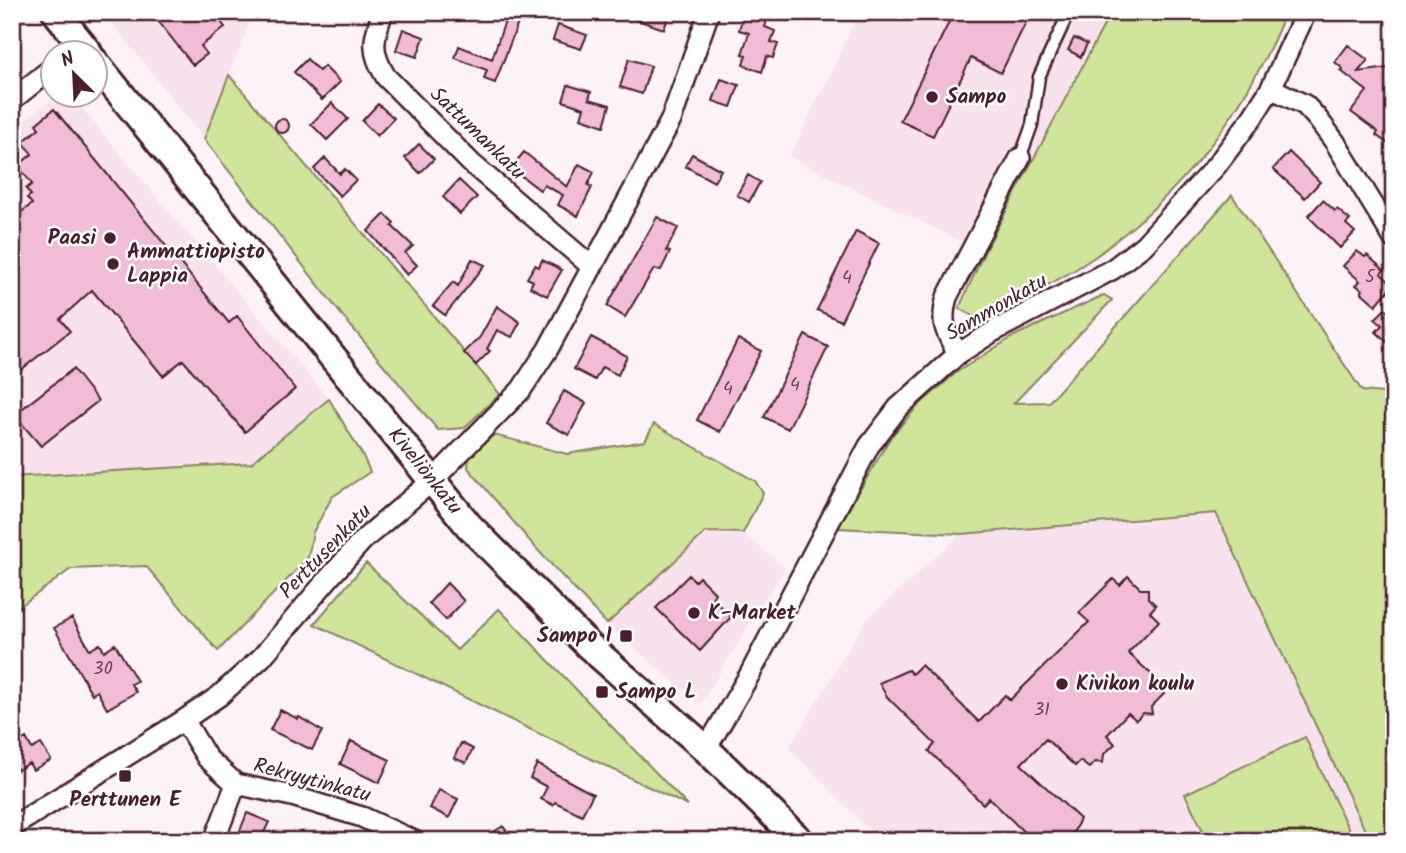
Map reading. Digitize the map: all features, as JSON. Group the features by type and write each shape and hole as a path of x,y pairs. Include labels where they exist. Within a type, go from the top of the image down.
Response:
{"main road":[{"name":"Kiveliönkatu","path":"56,12 74,38"},
{"name":"Kiveliönkatu","path":"108,83 469,526 589,646 706,749 800,841"}],"street":[{"name":"Sattumankatu","path":"383,12 374,50 377,62 386,77 471,163 591,266"},
{"name":"Perttusenkatu","path":"12,827 219,696 261,659 364,540 432,481 521,390 548,349 671,120 709,12"},
{"name":"Sammonkatu","path":"706,749 750,674 830,516 869,446 898,408 958,355 994,331 1113,269 1144,244 1216,166 1271,89 1306,12"},
{"path":"12,100 38,79"},
{"path":"1271,89 1305,105 1317,118 1335,142 1394,239"},
{"path":"958,355 945,331 942,317 947,297 1020,158"},
{"name":"Rekryytinkatu","path":"184,720 207,758 236,785 292,796 362,817 414,841"},
{"path":"214,841 236,785"}],"lane":[{"path":"1020,158 1032,125 1039,77 1069,12"}],"shaded area":[{"path":"103,12 254,12 204,139"},
{"path":"858,12 1111,12 984,253 789,157"},
{"path":"12,17 18,25 20,63 12,70"},
{"name":"Ammattiopisto Lappia","path":"40,108 81,108 329,399 251,463 12,477 12,129"},
{"name":"Kivikon koulu","path":"1216,513 1370,841 880,841 789,748 866,620 961,534"},
{"path":"706,532 743,533 785,568 700,705 607,624"}],"green space":[{"path":"1111,12 1286,12 1256,75 1219,134 1198,161 1151,211 1077,269 976,318 959,308 984,253"},
{"path":"229,75 500,394 464,428 438,430 345,319 204,139"},
{"path":"1232,195 1362,391 1394,394 1394,841 1370,841 1216,513 961,534 838,528 890,438 916,408 957,372 1014,336 1104,295 1112,300 1014,403 1049,402"},
{"path":"329,399 370,472 332,497 313,532 308,558 218,651 146,566 71,569 12,612 12,477 251,463"},
{"path":"654,424 755,481 763,493 743,533 706,532 607,624 535,547 468,468 469,456 494,435 567,454 645,441"},
{"path":"366,563 457,650 499,609 688,806 314,624"},
{"path":"1305,737 1354,841 1208,841 1185,794"}],"building":[{"path":"151,12 213,12 225,27 201,46 207,54 193,65"},
{"path":"508,12 521,15 495,83 484,79 487,70 455,58 459,46 492,59"},
{"path":"622,12 670,12 664,29 622,15"},
{"path":"744,12 767,19 765,27 775,31 771,42 778,44 773,58 767,56 762,72 743,65 746,55 742,54 749,33 739,30"},
{"name":"Sampo","path":"954,12 1031,12 1001,73 971,58 933,136 900,121"},
{"path":"558,25 587,35 581,49 553,40"},
{"path":"403,29 424,37 417,57 396,50"},
{"path":"1074,38 1087,44 1081,57 1068,50"},
{"path":"1348,45 1368,60 1358,72 1388,68 1394,72 1394,148 1351,112 1367,91 1341,71 1343,69 1335,62"},
{"path":"307,59 319,71 324,66 340,82 322,100 294,72"},
{"path":"629,59 651,66 642,94 620,87"},
{"path":"721,79 739,85 731,107 713,101"},
{"path":"568,85 591,92 589,99 610,105 604,126 581,118 584,108 563,101"},
{"path":"332,103 348,119 327,140 311,124"},
{"path":"378,104 394,118 377,136 362,121"},
{"name":"Paasi","path":"54,109 229,323 237,316 295,389 245,432 183,360 163,376 92,290 60,319 70,331 12,377 12,219 32,204 27,198 31,195 26,189 32,184 18,166 32,154 23,142 39,128 36,124"},
{"path":"282,119 287,121 287,131 282,133 277,131 275,126 277,121"},
{"path":"419,144 434,159 420,173 405,158"},
{"path":"524,152 567,187 579,164 594,172 588,185 592,187 578,216 558,205 563,195 544,185 540,190 511,168"},
{"path":"1289,152 1320,182 1305,198 1273,169"},
{"path":"692,154 721,170 714,182 685,166"},
{"path":"325,158 340,174 345,169 356,180 340,196 314,169"},
{"path":"748,175 760,182 749,202 737,195"},
{"path":"459,180 477,197 460,214 443,197"},
{"path":"1323,200 1350,220 1346,224 1355,232 1340,248 1308,216"},
{"path":"385,214 394,223 392,226 413,246 405,253 417,265 407,275 368,231"},
{"path":"657,217 678,228 666,251 670,252 661,270 654,269 625,317 607,306"},
{"path":"856,231 879,243 841,321 817,310"},
{"path":"1357,251 1365,257 1367,255 1384,270 1381,274 1393,285 1376,305 1356,285 1360,281 1343,266"},
{"path":"472,259 485,265 445,315 433,306 453,282 458,286"},
{"path":"542,260 562,270 547,296 530,287 533,281 527,278 535,265 539,267"},
{"path":"497,306 520,322 512,337 497,330 487,349 490,351 476,365 464,353 480,337"},
{"path":"1385,309 1392,315 1394,313 1394,348 1376,332 1382,325 1375,319"},
{"path":"805,335 828,347 788,429 764,417"},
{"path":"591,337 627,356 618,375 602,367 595,380 574,369"},
{"path":"738,339 761,351 720,432 697,420"},
{"path":"73,369 98,401 41,446 14,415"},
{"path":"564,391 586,403 569,435 546,423"},
{"name":"K-Market","path":"689,575 695,581 699,577 715,593 712,598 731,617 700,651 656,608"},
{"path":"1128,576 1141,589 1148,589 1148,598 1156,605 1150,612 1159,621 1128,653 1160,682 1157,685 1164,694 1151,707 1152,714 1143,713 1136,720 1128,713 1107,735 1115,744 1104,754 1103,763 1095,762 1089,768 1080,761 1075,766 1046,739 1021,764 1080,819 1069,841 1033,841 989,798 983,804 929,751 935,744 887,697 879,683 908,670 912,674 921,665 979,722 1005,695 1010,700 1089,622 1079,613 1113,579 1120,585"},
{"path":"447,583 464,601 446,620 429,603"},
{"path":"72,618 90,650 100,644 104,651 115,644 137,681 131,684 136,692 107,709 97,691 92,694 54,628"},
{"path":"280,710 298,719 299,717 322,731 312,750 270,730"},
{"path":"26,738 32,749 41,744 51,760 33,770 29,763 18,770 12,761 12,746"},
{"path":"351,741 390,760 379,783 340,764"},
{"path":"461,743 473,749 466,763 454,758"},
{"path":"537,764 593,794 582,815 555,802 553,805 541,799 547,787 530,778"},
{"path":"439,790 458,799 449,818 430,808"},
{"path":"247,813 269,822 260,841 236,841"},
{"path":"503,826 513,841 479,841"}],"place":[{"name":"Sampo","path":"932,97"},
{"name":"Paasi","path":"110,238"},
{"name":"Ammattiopisto Lappia","path":"113,264"},
{"name":"K-Market","path":"694,613"},
{"name":"Sampo I","path":"626,636"},
{"name":"Kivikon koulu","path":"1062,684"},
{"name":"Sampo L","path":"602,692"},
{"name":"Perttunen E","path":"125,776"}]}
